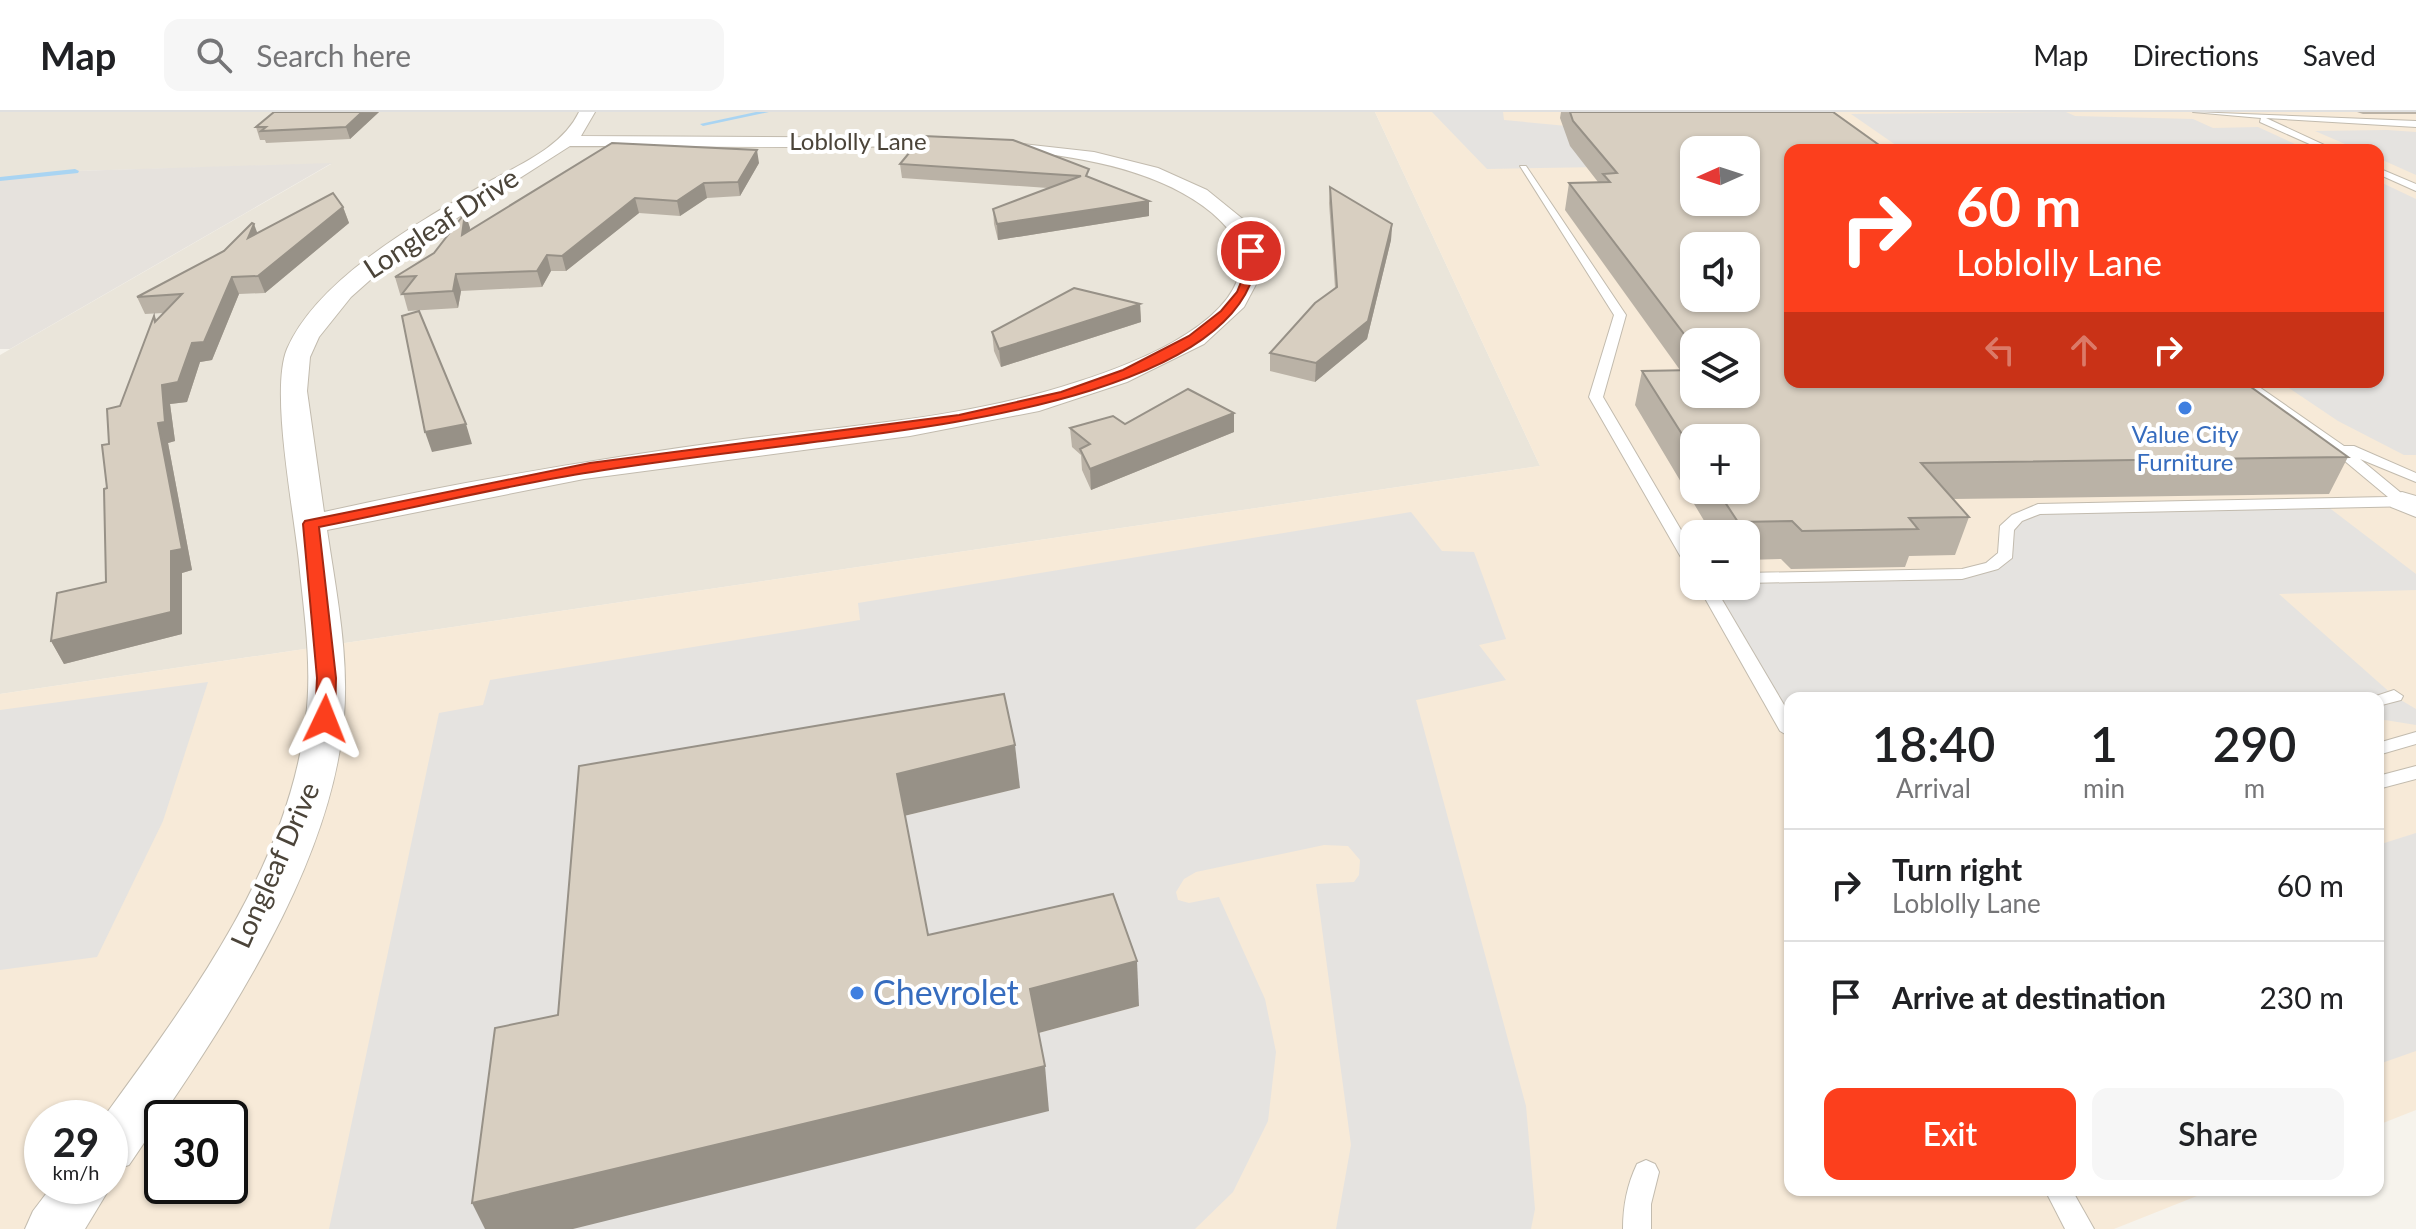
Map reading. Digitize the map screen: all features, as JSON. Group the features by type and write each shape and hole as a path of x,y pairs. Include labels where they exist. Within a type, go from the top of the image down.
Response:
{"street":[{"name":"Longleaf Drive","path":"128,1124 177,1056 249,933 293,838 316,774 325,719 327,678 293,385 300,350 339,295 369,267 408,239 538,161 581,126 587,112"},
{"name":"Loblolly Lane","path":"311,524 590,468 959,419 1065,395 1127,373 1193,339 1225,314 1243,293 1251,272 1251,251 1244,233 1230,216 1210,201 1159,175 1077,154 942,142 565,141"},
{"path":"53,1229 71,1204"}],"lane":[{"path":"2197,112 2416,124"},
{"path":"2252,116 2316,144"},
{"path":"1523,168 1620,315 1596,397 1680,542"},
{"path":"2384,174 2416,188"},
{"path":"2252,388 2413,497"},
{"path":"2327,439 2413,497"},
{"path":"1760,578 1962,574 1992,566 2006,555 2006,529 2017,518 2038,509 2413,497"},
{"path":"1714,600 1784,721"},
{"path":"2384,747 2416,738"},
{"path":"2384,781 2416,772"},
{"path":"1637,1229 1637,1204 1646,1172"},
{"path":"2061,1196 2080,1229"}],"shaded area":[{"path":"0,112 1375,112 1540,466 0,694 0,355 331,164 75,171 0,179"},
{"path":"1375,112 2416,112 2416,1110 2384,1123 2384,692 1784,692 1784,1196 2197,1196 2114,1229 0,1229 0,694 1540,466"},
{"path":"1432,112 1503,112 1504,120 1567,126 1602,167 1487,169"},
{"path":"2066,112 2075,116 2193,119 2213,128 2258,127 2295,144 1894,144 1851,114"},
{"path":"2315,131 2416,132 2416,175 2384,161 2384,144 2345,144"},
{"path":"332,163 10,349 0,349 0,179 75,171"},
{"path":"2384,184 2416,199 2416,455 2404,455 2338,421 2289,388 2384,388"},
{"path":"2323,503 2416,574 2416,590 2279,594 2394,696 2416,709 2416,725 2384,720 2384,692 1784,692 1784,721 1714,600 1760,600 1760,578 1962,574 2005,555 2006,529 2038,509"},
{"path":"1411,512 1442,551 1474,552 1506,639 1479,645 1506,680 1416,700 1526,1106 1535,1209 1531,1229 1336,1229 1351,1145 1316,884 1354,882 1359,875 1360,860 1348,846 1324,845 1196,872 1184,879 1176,892 1178,900 1189,903 1219,897 1265,999 1276,1052 1268,1121 1233,1192 1195,1229 573,1229 1035,1034 1139,1006 935,980 904,816 1019,788 1008,736 575,1060 497,1229 329,1229 439,713 483,705 490,680 860,620 858,603"},
{"path":"208,682 163,821 97,957 0,970 0,710"},
{"path":"2416,833 2416,1051 2384,1062 2384,843"}],"building":[{"path":"274,112 362,112 346,127 261,131 266,127 256,127"},
{"path":"1570,112 1833,112 1878,144 1784,144 1784,388 2252,388 2348,457 1921,463 1969,517 1909,518 1918,529 1802,531 1792,521 1737,520 1726,504 1760,504 1760,424 1680,424 1680,431 1642,371 1680,370 1680,408 1760,408 1760,328 1680,329 1569,183 1610,182 1603,174 1617,173 1573,121"},
{"path":"923,136 1013,140 1089,169 1086,176 1149,201 997,224 993,209 1081,176 900,164"},
{"path":"612,143 757,150 738,182 704,183 677,201 635,198 562,256 547,255 537,271 456,274 453,291 402,294 416,276 395,277 434,253 465,213 462,235"},
{"path":"1330,187 1392,224 1368,321 1316,363 1270,353 1315,303 1337,287"},
{"path":"333,193 343,207 258,276 232,277 204,342 192,343 178,382 162,385 165,422 158,423 182,549 171,551 171,612 51,641 57,593 106,582 104,489 107,488 102,445 109,444 107,409 120,406 154,316 155,322 182,294 137,297 224,251 252,223 248,238"},
{"path":"1074,288 1140,304 999,349 992,332"},
{"path":"419,311 466,424 425,432 402,316"},
{"path":"1188,389 1234,413 1090,469 1080,449 1090,444 1070,428 1113,416 1125,424"},
{"name":"Chevrolet","path":"1004,694 1015,745 897,774 928,935 1113,894 1137,961 1030,989 1045,1066 472,1203 495,1028 558,1015 579,766"}],"waterway":[{"path":"703,124 766,112"},
{"path":"0,179 75,171"}],"place":[{"name":"Value City Furniture","path":"2185,408"},
{"name":"Chevrolet","path":"857,993"}],"route":[{"path":"325,719 327,678 311,524 518,480 959,419 1065,395 1127,373 1193,339 1225,314 1243,293 1251,272 1251,251"}]}
